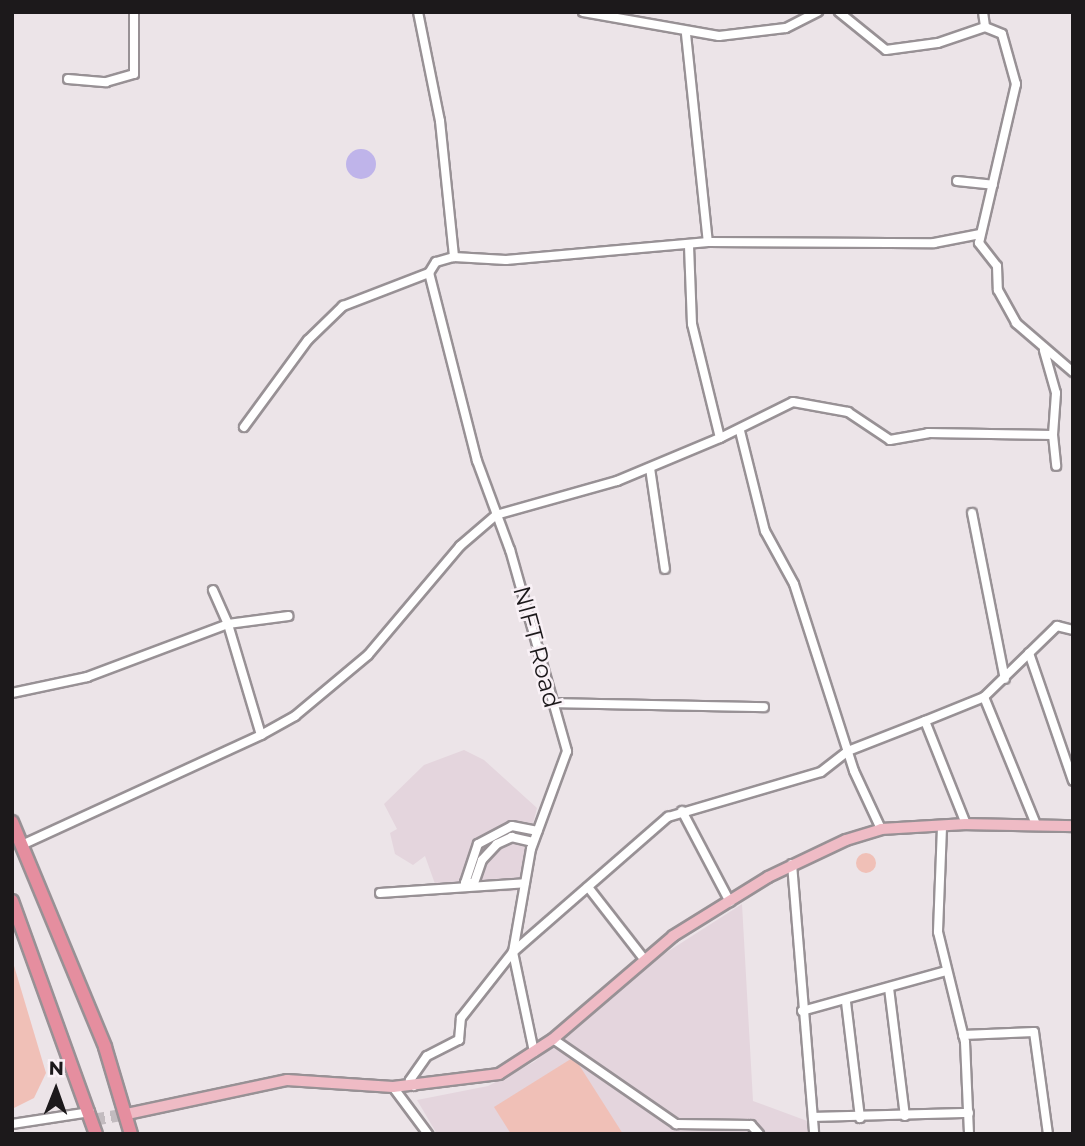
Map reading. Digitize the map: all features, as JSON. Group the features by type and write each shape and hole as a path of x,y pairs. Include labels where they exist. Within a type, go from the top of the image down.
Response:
{"highway":[{"path":"12,822 24,844 127,1114 131,1134"},
{"path":"12,901 96,1134"}],"main road":[{"path":"127,1114 287,1080 393,1087 499,1074 553,1039 644,959 792,864 881,829 1035,822 1073,826"}],"street":[{"path":"68,79 106,82 134,74 134,12"},
{"path":"418,12 441,133 454,257"},
{"path":"588,13 686,34 776,30 818,12"},
{"path":"839,12 886,50 938,43 985,27 1002,34 1016,83 980,234 983,255 997,267 1004,306 1044,351 1073,372"},
{"path":"983,12 985,27"},
{"path":"686,34 708,242"},
{"path":"957,181 993,185"},
{"path":"244,428 308,340 343,306 429,273 436,262 454,257 506,260 690,246 708,242 934,243 980,234"},
{"path":"690,246 692,324 720,438"},
{"name":"NIFT Road","path":"429,273 496,515 552,703 567,766 533,842 513,952 534,1052"},
{"path":"1044,351 1056,393 1053,435 1056,466"},
{"path":"24,844 261,736 295,716 368,655 460,546 496,515 650,468 740,431 793,402 848,412 890,440 928,433 1053,435"},
{"path":"740,431 765,531 794,584 848,751 881,829"},
{"path":"650,468 665,569"},
{"path":"972,513 1005,680"},
{"path":"214,590 228,624 261,736"},
{"path":"12,693 87,677 228,624 288,616"},
{"path":"414,1086 410,1080 427,1056 459,1040 461,1018 513,952 682,811 821,772 848,751 984,697 1005,680 1057,626 1073,630"},
{"path":"1029,653 1073,781"},
{"path":"984,697 1035,822"},
{"path":"552,703 764,708"},
{"path":"925,721 965,824"},
{"path":"682,811 730,902"},
{"path":"533,842 512,837 497,844 482,860 474,883 465,883 478,844 512,826 538,831"},
{"path":"942,827 936,904 946,971 963,1035 969,1134"},
{"path":"792,864 802,1011 815,1117 814,1134"},
{"path":"380,893 525,883"},
{"path":"588,887 644,959"},
{"path":"802,1011 846,1002 946,971"},
{"path":"889,988 905,1116"},
{"path":"846,1002 860,1118"},
{"path":"963,1035 1034,1032 1048,1134"},
{"path":"553,1039 676,1124 751,1125 759,1134"},
{"path":"393,1087 428,1134"},
{"path":"12,1124 90,1112"},
{"path":"815,1117 860,1118 969,1113"},
{"path":"416,1134 418,1120"}],"shaded area":[{"path":"361,149 372,153 376,164 372,175 361,179 350,175 346,164 350,153"},
{"path":"464,750 484,760 537,808 516,891 439,895 425,856 413,865 395,854 390,833 397,829 384,804 424,765"},
{"path":"862,853 870,853 876,863 870,873 862,873 856,867 856,859"},
{"path":"742,904 753,1101 810,1122 809,1134 437,1134 417,1100 488,1086 534,1062 639,970"},
{"path":"12,959 46,1073 34,1098 12,1109"},
{"path":"574,1057 623,1134 511,1134 494,1107"}],"tunnel":[{"path":"93,1120 127,1114"}]}
